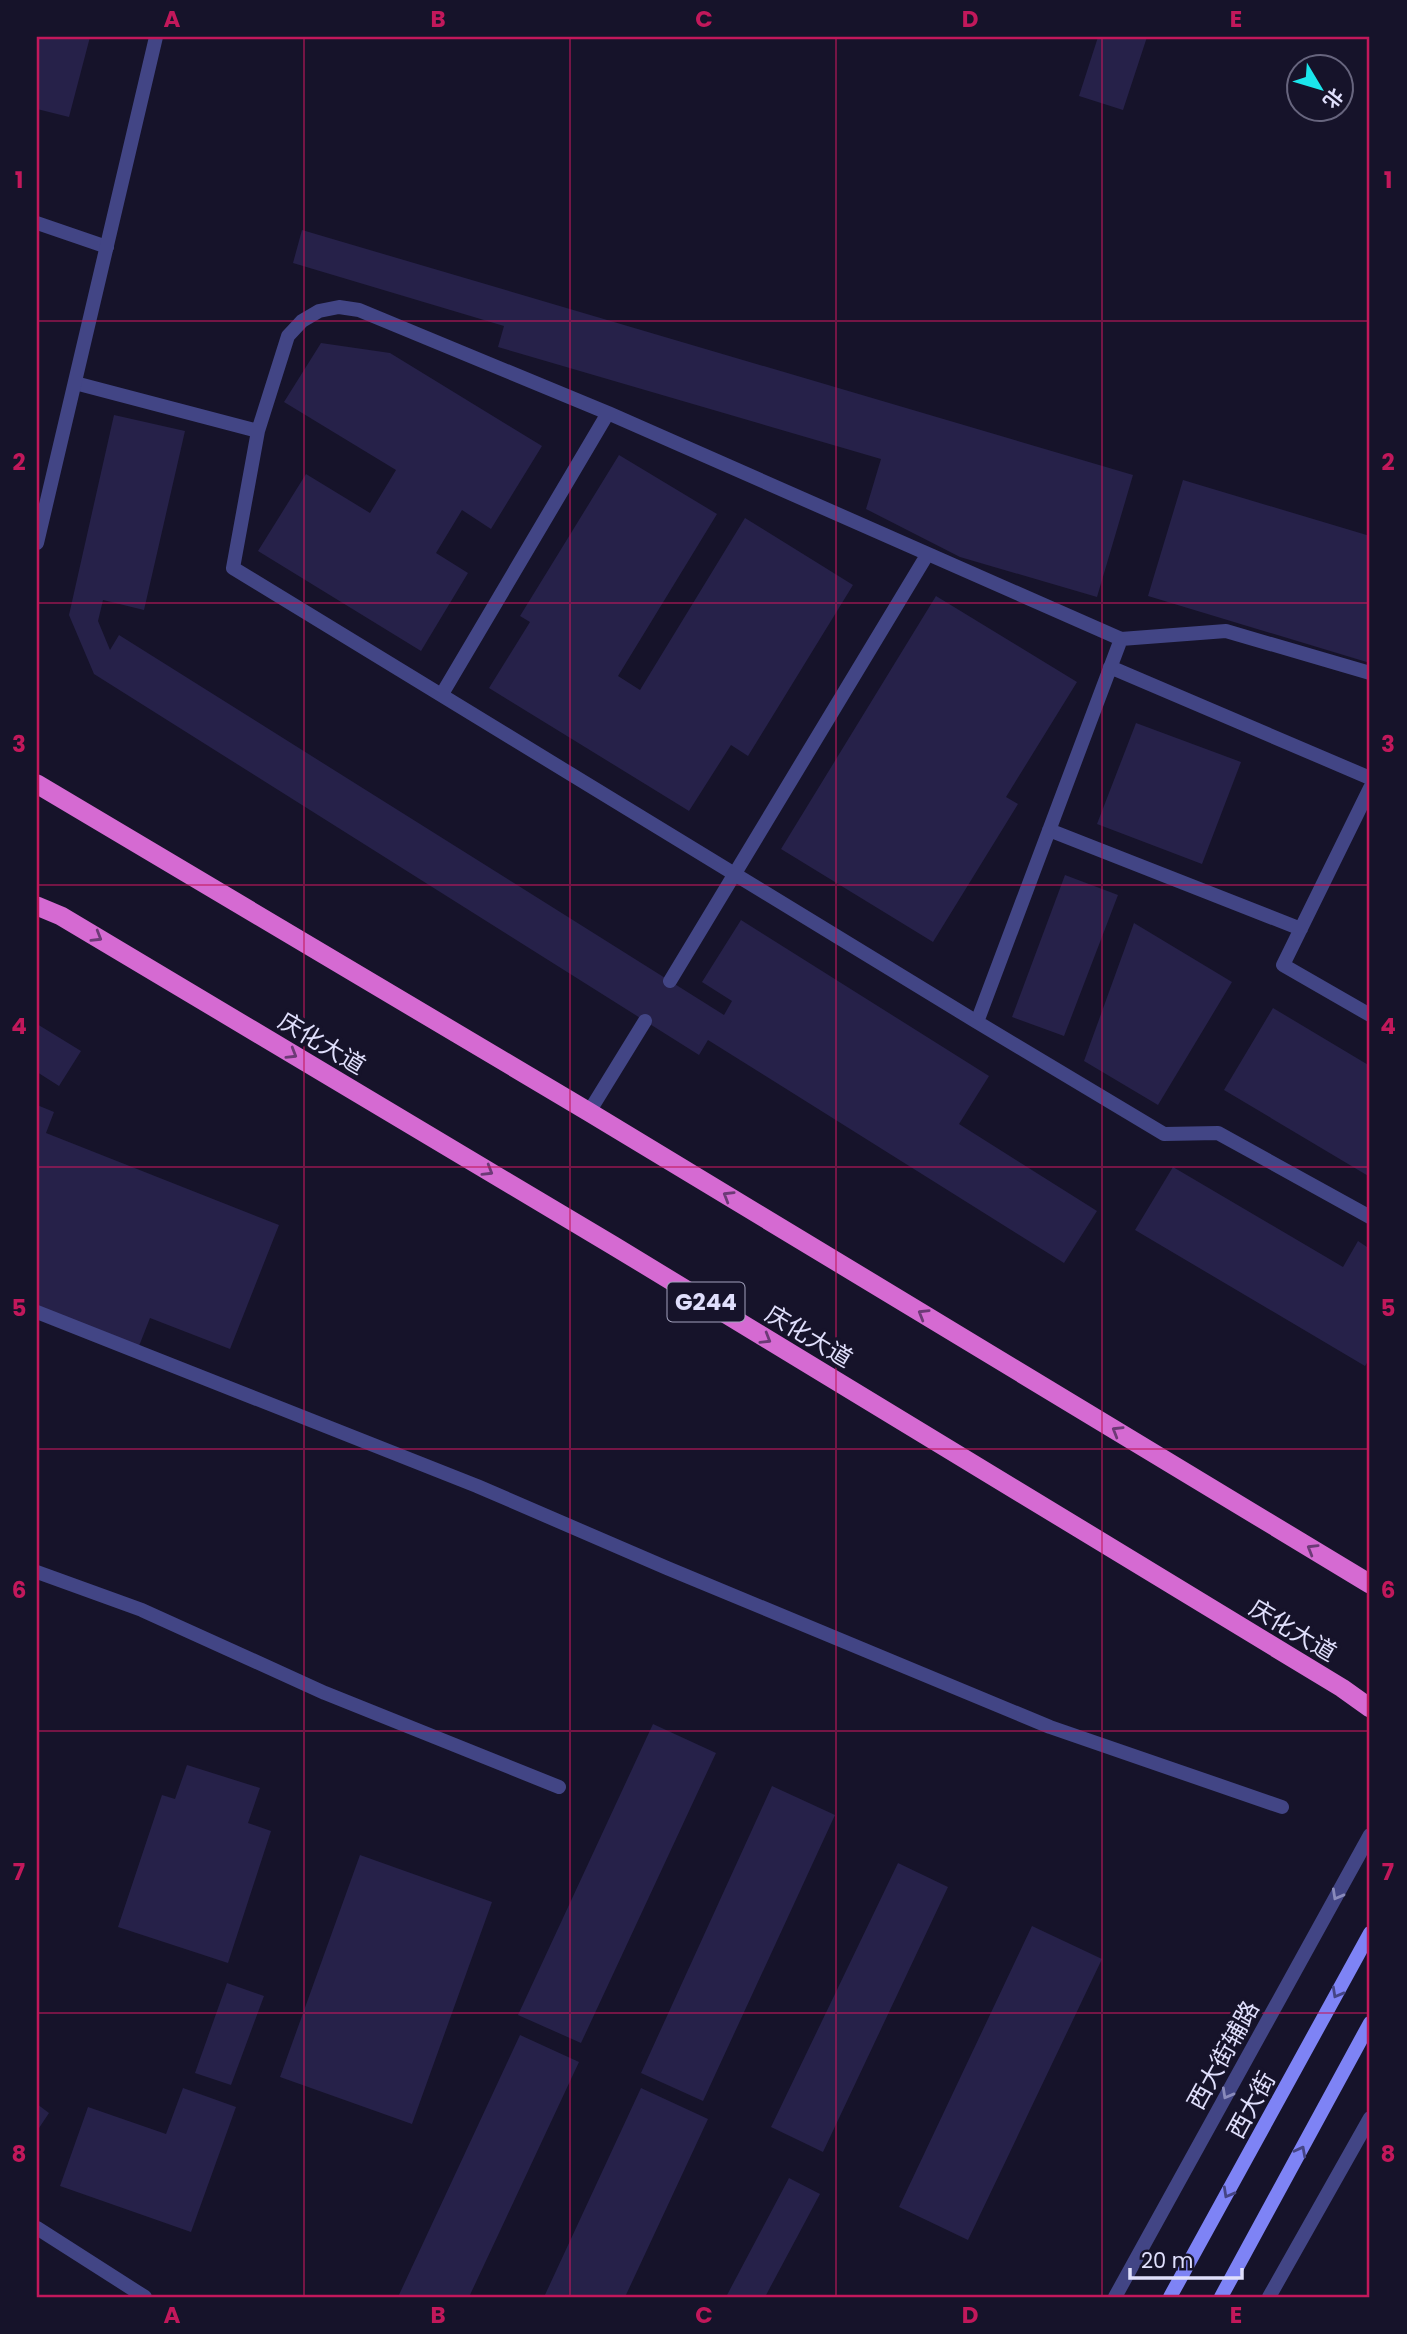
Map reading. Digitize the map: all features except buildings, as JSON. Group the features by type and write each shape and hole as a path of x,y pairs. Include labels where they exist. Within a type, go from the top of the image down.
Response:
{"highway":[{"path":"37,784 589,1112 1370,1584"},
{"name":"庆化大道","path":"37,905 61,916 591,1232 1330,1681 1370,1708"}],"main road":[{"name":"西大街","path":"1170,2297 1370,1933"},
{"path":"1221,2297 1370,2023"}],"street":[{"path":"37,542 156,37"},
{"path":"37,223 107,247"},
{"path":"1370,673 1226,631 1121,639 608,413 359,310 339,307 319,311 310,316 288,337 258,431 233,568 1164,1134 1217,1133 1370,1217"},
{"path":"75,383 258,431"},
{"path":"442,694 608,413"},
{"path":"670,981 927,555"},
{"path":"977,1022 1121,639"},
{"path":"1110,667 1370,778"},
{"path":"1370,788 1283,965 1370,1015"},
{"path":"1049,830 1301,929"},
{"path":"589,1112 645,1021"},
{"path":"37,1312 477,1486 1050,1727 1282,1807"},
{"path":"37,1572 142,1610 325,1693 559,1787"},
{"name":"西大街辅路","path":"1115,2297 1370,1835"},
{"path":"1269,2297 1370,2118"},
{"path":"37,2228 145,2297"}]}
